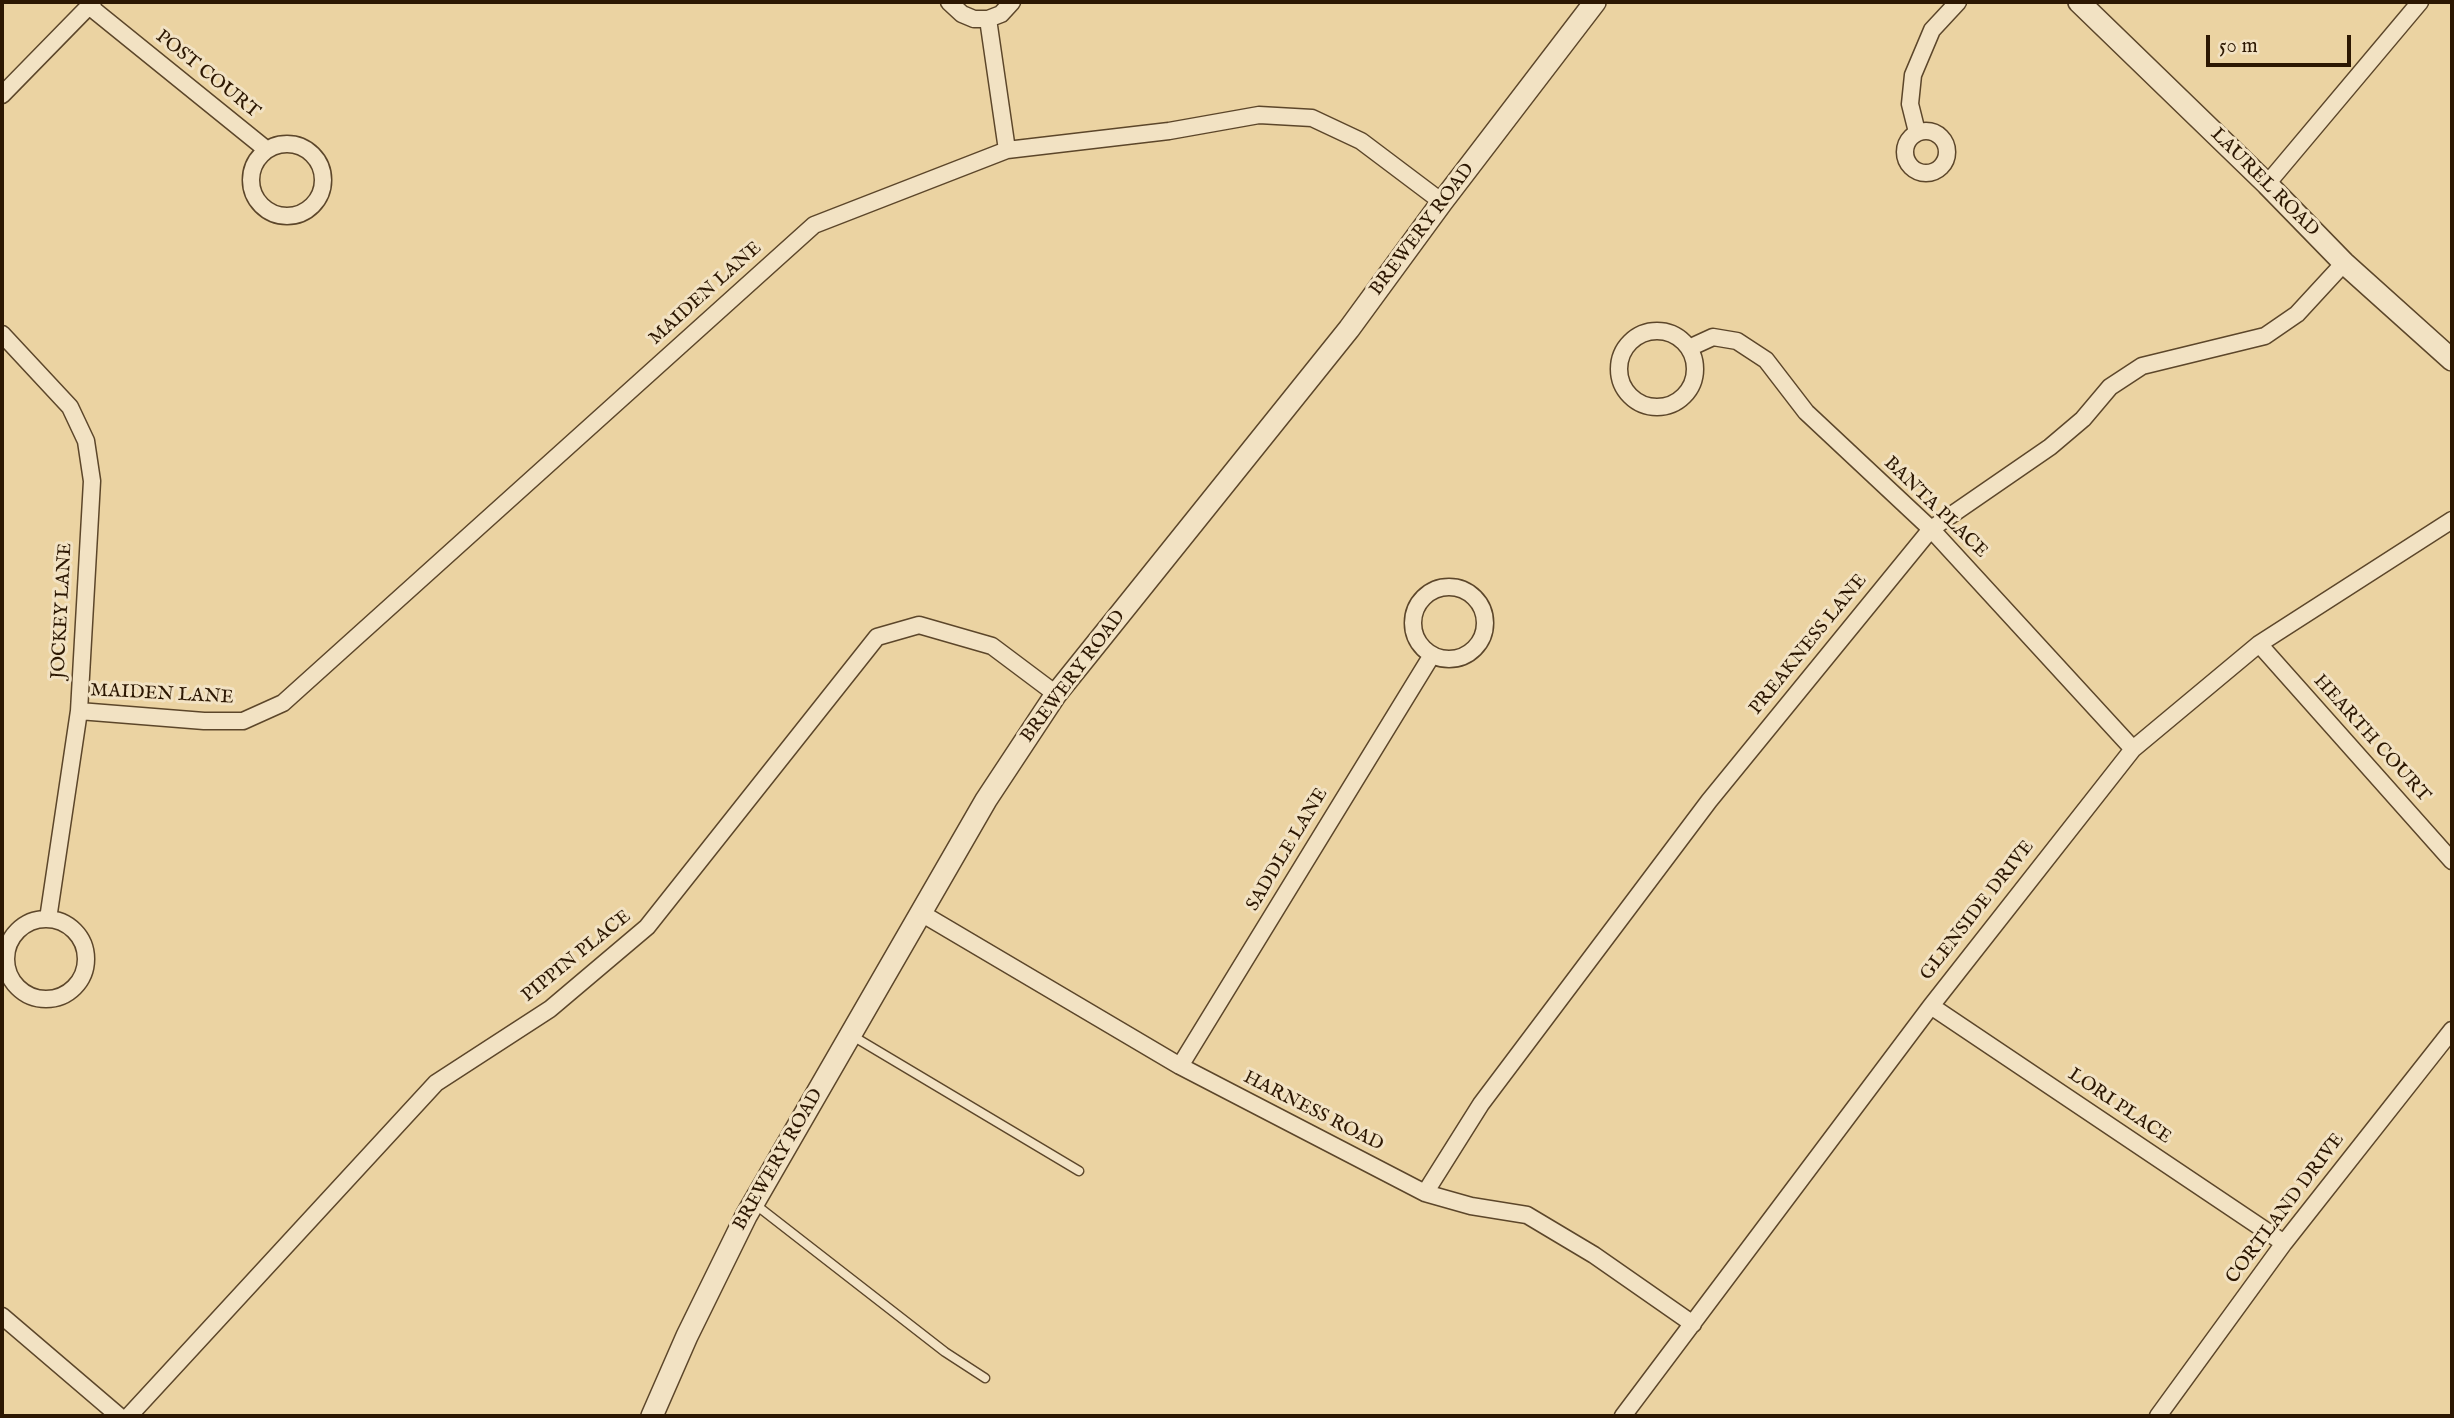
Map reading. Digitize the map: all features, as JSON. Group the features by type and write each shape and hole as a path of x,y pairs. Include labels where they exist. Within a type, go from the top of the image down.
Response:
{"street":[{"path":"949,2 962,14 974,19 988,19 1001,14 1013,2"},
{"name":"BREWERY ROAD","path":"652,1416 687,1336 753,1204 986,800 1056,694 1349,329 1595,2"},
{"path":"1917,132 1910,104 1913,75 1933,30 1958,2"},
{"name":"LAUREL ROAD","path":"2079,2 2267,184 2344,263 2452,360"},
{"path":"2267,184 2420,2"},
{"path":"2,95 91,4"},
{"name":"POST COURT","path":"91,4 267,150"},
{"path":"988,19 1007,150"},
{"name":"MAIDEN LANE","path":"79,712 204,721 243,721 283,703 814,225 1007,150 1169,131 1259,115 1312,118 1361,141 1442,202"},
{"path":"290,144 303,148 317,162 322,173 322,186 315,203 305,211 293,216 273,214 262,207 255,197 250,181 252,169 258,158 267,150 290,144"},
{"name":"PREAKNESS LANE","path":"1425,1193 1481,1104 1709,801 1931,529 2050,447 2083,419 2110,387 2142,366 2265,336 2297,314 2344,263"},
{"path":"1661,331 1674,334 1689,348 1695,373 1688,392 1678,401 1666,406 1646,406 1634,400 1625,390 1619,371 1620,358 1635,337 1647,332 1661,331"},
{"name":"JOCKEY LANE","path":"2,334 70,407 86,441 92,481 79,712 48,919"},
{"name":"BANTA PLACE","path":"1689,348 1713,337 1737,341 1766,360 1806,412 1931,529 2133,749"},
{"name":"GLENSIDE DRIVE","path":"1623,1416 1931,1006 2133,749 2259,644 2452,520"},
{"path":"1441,588 1464,590 1482,607 1485,627 1482,639 1468,654 1456,659 1432,655 1416,639 1413,626 1414,614 1420,601 1441,588"},
{"name":"PIPPIN PLACE","path":"129,1416 436,1083 550,1009 647,927 877,637 919,625 992,646 1056,694"},
{"name":"HEARTH COURT","path":"2259,644 2452,861"},
{"name":"SADDLE LANE","path":"1180,1066 1432,655"},
{"name":"HARNESS ROAD","path":"921,913 1180,1066 1425,1193 1471,1206 1527,1215 1594,1255 1693,1324"},
{"path":"48,919 62,922 82,941 86,954 85,970 79,982 69,992 56,998 42,999 29,995 18,987 8,971 6,957 9,943 17,932 28,924 48,919"},
{"name":"LORI PLACE","path":"1931,1006 2284,1243"},
{"name":"CORTLAND DRIVE","path":"2158,1416 2284,1243 2452,1030"},
{"path":"2,1316 119,1416"}],"lane":[{"path":"851,1035 1079,1171"},
{"path":"753,1204 945,1352 985,1378"}]}
